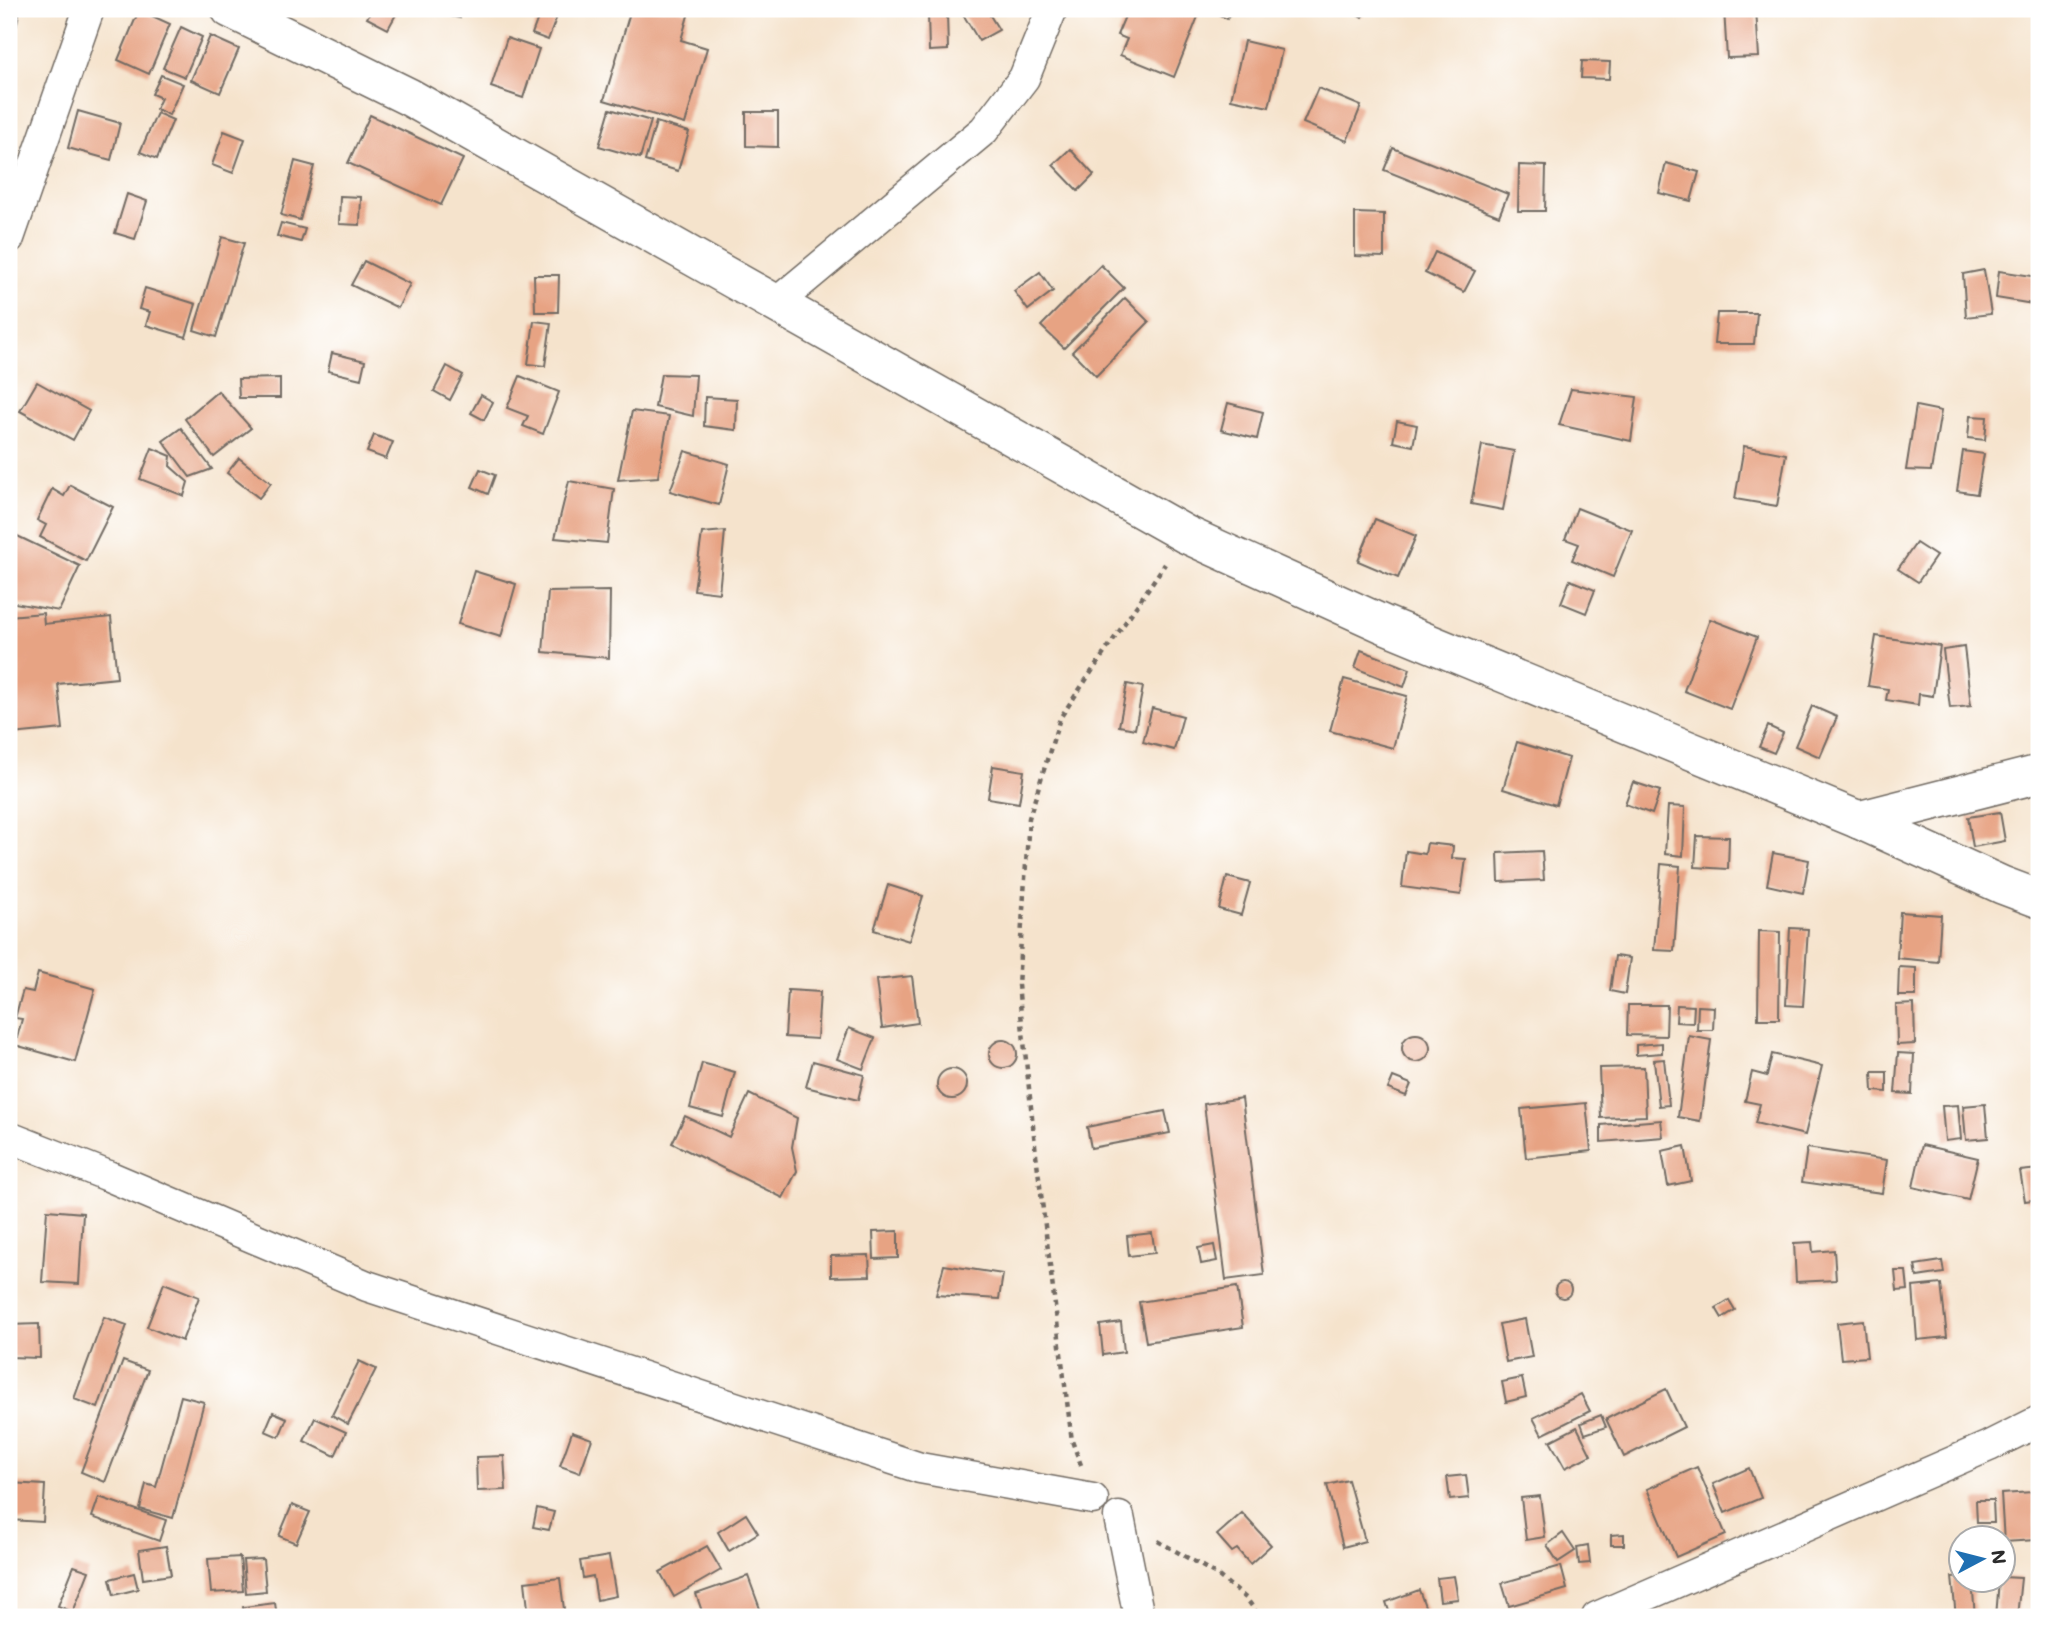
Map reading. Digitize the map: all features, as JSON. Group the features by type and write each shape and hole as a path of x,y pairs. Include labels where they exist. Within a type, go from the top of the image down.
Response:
{"street":[{"path":"9,238 89,9"},
{"path":"230,9 409,97 1185,534 1383,624 1859,820 2001,885 2039,899"},
{"path":"775,304 984,130 1024,78 1052,9"},
{"path":"1859,820 2039,774"},
{"path":"9,1137 106,1175 367,1286 920,1468 1093,1499"},
{"path":"1597,1617 1976,1452 2039,1421"},
{"path":"1119,1517 1139,1617"}],"path":[{"path":"1093,1499 1072,1441 1018,985 1030,818 1060,718 1185,534"},
{"path":"1119,1517 1216,1574 1246,1598 1260,1617"}],"building":[{"path":"9,9 20,9 12,46 9,45"},
{"path":"372,9 399,9 388,29 367,18"},
{"path":"442,9 462,9 460,18 441,14"},
{"path":"631,9 676,9 689,12 681,40 707,48 685,124 604,100"},
{"path":"986,9 999,30 979,41 961,11"},
{"path":"1128,9 1201,9 1174,77 1120,55 1127,39 1117,35"},
{"path":"1209,9 1233,9 1227,19"},
{"path":"1349,9 1367,9 1362,17"},
{"path":"1724,9 1756,9 1759,57 1727,58"},
{"path":"139,10 170,24 149,74 118,60"},
{"path":"541,10 557,16 548,40 532,34"},
{"path":"928,13 947,13 948,50 929,51"},
{"path":"181,27 202,37 185,77 163,68"},
{"path":"210,36 239,49 220,93 191,80"},
{"path":"507,38 539,49 523,98 491,87"},
{"path":"1244,41 1282,50 1269,107 1231,99"},
{"path":"1582,61 1610,62 1609,79 1581,78"},
{"path":"161,75 183,84 169,115 156,109 161,98 152,94"},
{"path":"1318,88 1361,106 1347,141 1303,123"},
{"path":"610,109 651,121 640,158 599,146"},
{"path":"78,111 120,123 111,160 68,148"},
{"path":"746,112 778,112 778,147 746,146"},
{"path":"157,113 173,120 157,159 140,152"},
{"path":"370,115 463,159 441,205 348,163"},
{"path":"656,122 689,132 678,171 645,161"},
{"path":"224,131 245,139 233,173 212,165"},
{"path":"1393,148 1508,194 1499,216 1384,170"},
{"path":"1070,149 1094,175 1078,191 1053,165"},
{"path":"295,161 314,166 300,220 281,215"},
{"path":"1666,163 1699,172 1691,201 1659,193"},
{"path":"1519,165 1546,166 1545,211 1518,211"},
{"path":"127,194 147,201 135,239 115,233"},
{"path":"340,196 361,197 360,225 339,224"},
{"path":"1355,213 1384,214 1384,257 1355,256"},
{"path":"281,223 305,229 301,242 277,236"},
{"path":"222,237 244,243 216,337 194,330"},
{"path":"1435,252 1475,271 1464,292 1425,273"},
{"path":"364,261 410,284 398,308 351,285"},
{"path":"1101,265 1124,288 1064,348 1041,326"},
{"path":"1984,270 1991,314 1966,317 1963,274"},
{"path":"1999,271 2039,277 2039,305 1996,298"},
{"path":"1040,272 1053,291 1028,310 1014,291"},
{"path":"534,275 559,275 558,312 535,312"},
{"path":"145,288 196,304 186,337 146,325 150,312 139,309"},
{"path":"1125,298 1149,322 1096,376 1072,352"},
{"path":"1717,313 1757,313 1754,344 1714,344"},
{"path":"534,321 551,323 545,366 528,364"},
{"path":"332,353 365,361 361,379 328,371"},
{"path":"447,366 463,375 450,400 434,391"},
{"path":"661,374 696,375 693,416 655,407"},
{"path":"520,376 559,392 543,434 523,426 528,416 507,408"},
{"path":"280,378 280,398 239,398 238,379"},
{"path":"37,382 89,411 73,440 20,411"},
{"path":"1571,389 1637,397 1631,441 1559,425"},
{"path":"218,391 251,428 214,457 185,419"},
{"path":"481,395 493,402 484,420 471,413"},
{"path":"705,397 737,399 736,430 704,426"},
{"path":"1228,403 1263,412 1257,439 1221,430"},
{"path":"1916,406 1941,411 1931,471 1906,470"},
{"path":"632,411 669,416 658,477 618,480"},
{"path":"1970,416 1987,417 1985,440 1968,438"},
{"path":"1397,421 1417,425 1413,446 1393,442"},
{"path":"181,428 212,469 190,477 163,441"},
{"path":"374,435 393,442 386,459 367,452"},
{"path":"1482,445 1514,451 1503,510 1471,504"},
{"path":"1744,446 1786,454 1777,506 1735,499"},
{"path":"152,448 171,456 170,466 188,482 184,496 140,479"},
{"path":"685,451 729,464 719,505 670,491"},
{"path":"1963,451 1984,454 1977,494 1957,491"},
{"path":"239,458 271,483 259,498 227,473"},
{"path":"480,469 495,475 488,494 472,487"},
{"path":"569,481 614,489 607,543 555,538"},
{"path":"70,485 113,507 86,561 40,537 46,525 37,520 52,489 64,496"},
{"path":"1577,508 1632,530 1613,577 1572,560 1579,544 1565,539"},
{"path":"1375,519 1416,536 1398,578 1358,561"},
{"path":"725,531 719,593 694,590 702,533"},
{"path":"9,532 80,566 59,611 9,602"},
{"path":"1916,543 1936,556 1918,582 1898,569"},
{"path":"474,571 516,584 501,637 458,624"},
{"path":"1570,580 1595,590 1586,613 1561,603"},
{"path":"610,591 609,658 543,652 548,592"},
{"path":"43,613 44,624 111,617 117,678 58,684 63,729 12,734 9,616"},
{"path":"1710,619 1757,637 1730,709 1684,691"},
{"path":"1876,636 1940,646 1933,696 1919,694 1918,705 1886,700 1888,689 1868,686"},
{"path":"1964,647 1971,706 1950,708 1943,650"},
{"path":"1361,650 1410,669 1404,687 1355,668"},
{"path":"1344,679 1407,696 1393,748 1330,731"},
{"path":"1127,684 1143,687 1135,729 1119,726"},
{"path":"1812,706 1837,717 1820,757 1795,746"},
{"path":"1152,708 1183,716 1174,750 1143,742"},
{"path":"1768,726 1783,733 1774,753 1759,747"},
{"path":"1517,742 1569,758 1556,805 1503,789"},
{"path":"993,766 1024,771 1019,803 988,798"},
{"path":"1633,782 1660,791 1652,814 1625,804"},
{"path":"1668,806 1685,807 1683,856 1665,854"},
{"path":"2000,812 2005,841 1973,847 1968,817"},
{"path":"1697,836 1729,837 1728,869 1695,867"},
{"path":"1427,843 1453,846 1452,858 1466,859 1461,895 1402,887 1406,851 1425,854"},
{"path":"1542,851 1544,880 1499,882 1498,853"},
{"path":"1773,853 1809,860 1803,893 1767,885"},
{"path":"1661,864 1680,866 1674,951 1654,950"},
{"path":"1227,877 1250,883 1241,915 1219,909"},
{"path":"888,885 923,896 909,941 874,930"},
{"path":"1900,912 1941,915 1938,962 1897,958"},
{"path":"1790,928 1808,929 1803,1006 1786,1005"},
{"path":"1759,931 1780,932 1779,1019 1758,1019"},
{"path":"1615,956 1630,958 1625,994 1610,991"},
{"path":"1899,967 1916,968 1916,996 1898,996"},
{"path":"38,973 95,989 75,1062 15,1045 22,1019 15,1018 23,990 33,992"},
{"path":"912,976 918,1023 882,1028 876,980"},
{"path":"788,990 820,992 817,1039 785,1037"},
{"path":"1914,1004 1915,1044 1897,1045 1896,1005"},
{"path":"1628,1005 1667,1005 1666,1036 1627,1035"},
{"path":"1677,1005 1694,1006 1693,1023 1676,1022"},
{"path":"1698,1006 1714,1007 1713,1030 1697,1030"},
{"path":"849,1028 875,1038 863,1069 837,1059"},
{"path":"1416,1034 1426,1038 1430,1048 1426,1058 1416,1062 1406,1058 1402,1048 1406,1038"},
{"path":"1689,1036 1711,1040 1700,1121 1678,1117"},
{"path":"1003,1040 1013,1044 1017,1054 1013,1064 1003,1068 993,1064 989,1054 993,1044"},
{"path":"1662,1043 1662,1053 1636,1055 1636,1045"},
{"path":"1898,1053 1914,1054 1912,1094 1895,1093"},
{"path":"1772,1054 1822,1066 1805,1135 1755,1123 1760,1104 1745,1101 1752,1072 1767,1076"},
{"path":"1664,1059 1669,1105 1659,1106 1654,1060"},
{"path":"813,1061 864,1075 858,1100 806,1087"},
{"path":"702,1063 735,1072 723,1117 690,1108"},
{"path":"1644,1067 1646,1116 1601,1118 1599,1068"},
{"path":"952,1069 963,1073 967,1084 963,1095 952,1099 941,1095 937,1084 941,1073"},
{"path":"1872,1072 1887,1072 1887,1092 1873,1091"},
{"path":"1393,1077 1411,1084 1406,1096 1388,1089"},
{"path":"749,1094 797,1118 792,1147 797,1171 783,1198 672,1143 685,1116 729,1137"},
{"path":"1242,1098 1264,1275 1226,1280 1204,1104"},
{"path":"1586,1103 1591,1151 1526,1158 1521,1109"},
{"path":"1985,1104 1988,1138 1966,1140 1963,1106"},
{"path":"1958,1105 1961,1139 1945,1141 1942,1106"},
{"path":"1165,1111 1170,1133 1091,1148 1087,1127"},
{"path":"1661,1120 1663,1137 1601,1142 1601,1125"},
{"path":"1922,1145 1978,1158 1968,1200 1913,1187"},
{"path":"1685,1146 1691,1181 1668,1186 1662,1151"},
{"path":"1807,1148 1887,1160 1882,1193 1802,1182"},
{"path":"2039,1169 2039,1199 2025,1201 2020,1171"},
{"path":"47,1210 83,1213 79,1284 42,1282"},
{"path":"898,1231 898,1258 874,1259 873,1232"},
{"path":"1152,1233 1155,1253 1129,1256 1127,1236"},
{"path":"1812,1242 1813,1252 1834,1250 1836,1280 1796,1282 1794,1243"},
{"path":"1214,1245 1217,1261 1201,1264 1198,1248"},
{"path":"869,1255 870,1276 831,1277 831,1256"},
{"path":"1942,1261 1944,1273 1917,1277 1915,1265"},
{"path":"944,1265 1003,1274 999,1299 936,1295"},
{"path":"1895,1271 1906,1271 1908,1290 1897,1291"},
{"path":"1560,1282 1566,1282 1571,1290 1569,1296 1560,1298 1555,1293 1555,1287"},
{"path":"164,1283 199,1297 182,1341 147,1327"},
{"path":"1941,1284 1947,1337 1917,1340 1913,1287"},
{"path":"1237,1287 1243,1327 1146,1342 1139,1302"},
{"path":"1729,1300 1735,1310 1722,1318 1716,1308"},
{"path":"104,1317 127,1325 98,1408 74,1399"},
{"path":"1525,1319 1532,1357 1506,1362 1499,1324"},
{"path":"1863,1320 1867,1357 1841,1359 1837,1323"},
{"path":"1121,1322 1124,1352 1103,1355 1100,1325"},
{"path":"39,1324 40,1358 9,1357 9,1325"},
{"path":"123,1361 148,1370 105,1482 81,1472"},
{"path":"359,1361 376,1369 348,1424 332,1415"},
{"path":"1522,1378 1526,1397 1506,1402 1502,1382"},
{"path":"1666,1389 1684,1427 1624,1457 1606,1419"},
{"path":"1581,1394 1590,1411 1542,1435 1533,1418"},
{"path":"181,1396 204,1402 173,1518 140,1509 146,1484 156,1487"},
{"path":"273,1412 287,1418 279,1437 265,1431"},
{"path":"1601,1415 1606,1427 1585,1434 1581,1423"},
{"path":"315,1418 346,1432 335,1456 304,1441"},
{"path":"1577,1427 1591,1455 1565,1468 1550,1441"},
{"path":"572,1432 592,1439 580,1473 560,1466"},
{"path":"504,1456 506,1490 477,1491 476,1457"},
{"path":"1697,1467 1726,1535 1676,1557 1647,1489"},
{"path":"1749,1468 1761,1498 1725,1513 1713,1484"},
{"path":"1466,1475 1469,1498 1450,1500 1447,1477"},
{"path":"1348,1480 1365,1541 1343,1547 1327,1485"},
{"path":"9,1483 45,1485 43,1522 9,1520"},
{"path":"2033,1492 2036,1540 2016,1541 2016,1524 2003,1524 2001,1494"},
{"path":"1540,1496 1545,1537 1526,1540 1521,1498"},
{"path":"99,1497 166,1520 159,1541 92,1517"},
{"path":"1976,1500 1993,1500 1994,1523 1977,1523"},
{"path":"292,1505 310,1512 296,1543 279,1536"},
{"path":"537,1508 554,1512 549,1530 533,1527"},
{"path":"1242,1513 1271,1545 1250,1564 1237,1549 1232,1552 1217,1535"},
{"path":"746,1514 758,1533 729,1551 718,1532"},
{"path":"1563,1533 1575,1551 1558,1562 1547,1545"},
{"path":"1624,1534 1624,1545 1611,1545 1611,1535"},
{"path":"1588,1545 1590,1563 1579,1564 1577,1547"},
{"path":"166,1546 171,1575 143,1579 139,1550"},
{"path":"707,1546 721,1570 674,1597 660,1572"},
{"path":"609,1556 616,1596 597,1600 593,1576 583,1578 580,1561"},
{"path":"240,1557 243,1591 211,1593 208,1559"},
{"path":"263,1559 266,1591 246,1593 243,1560"},
{"path":"74,1566 89,1571 73,1612 58,1606"},
{"path":"1561,1566 1567,1589 1509,1606 1502,1583"},
{"path":"134,1573 138,1589 114,1595 110,1579"},
{"path":"748,1576 763,1617 704,1617 696,1594"},
{"path":"1454,1576 1458,1599 1440,1601 1437,1578"},
{"path":"560,1578 565,1617 529,1617 525,1582"},
{"path":"2016,1578 2021,1578 2017,1617 1996,1617 1998,1594 2016,1594"},
{"path":"1419,1590 1429,1617 1391,1617 1386,1602"},
{"path":"1954,1594 1973,1594 1975,1617 1956,1617"},
{"path":"275,1603 277,1617 245,1617 243,1607"}]}
